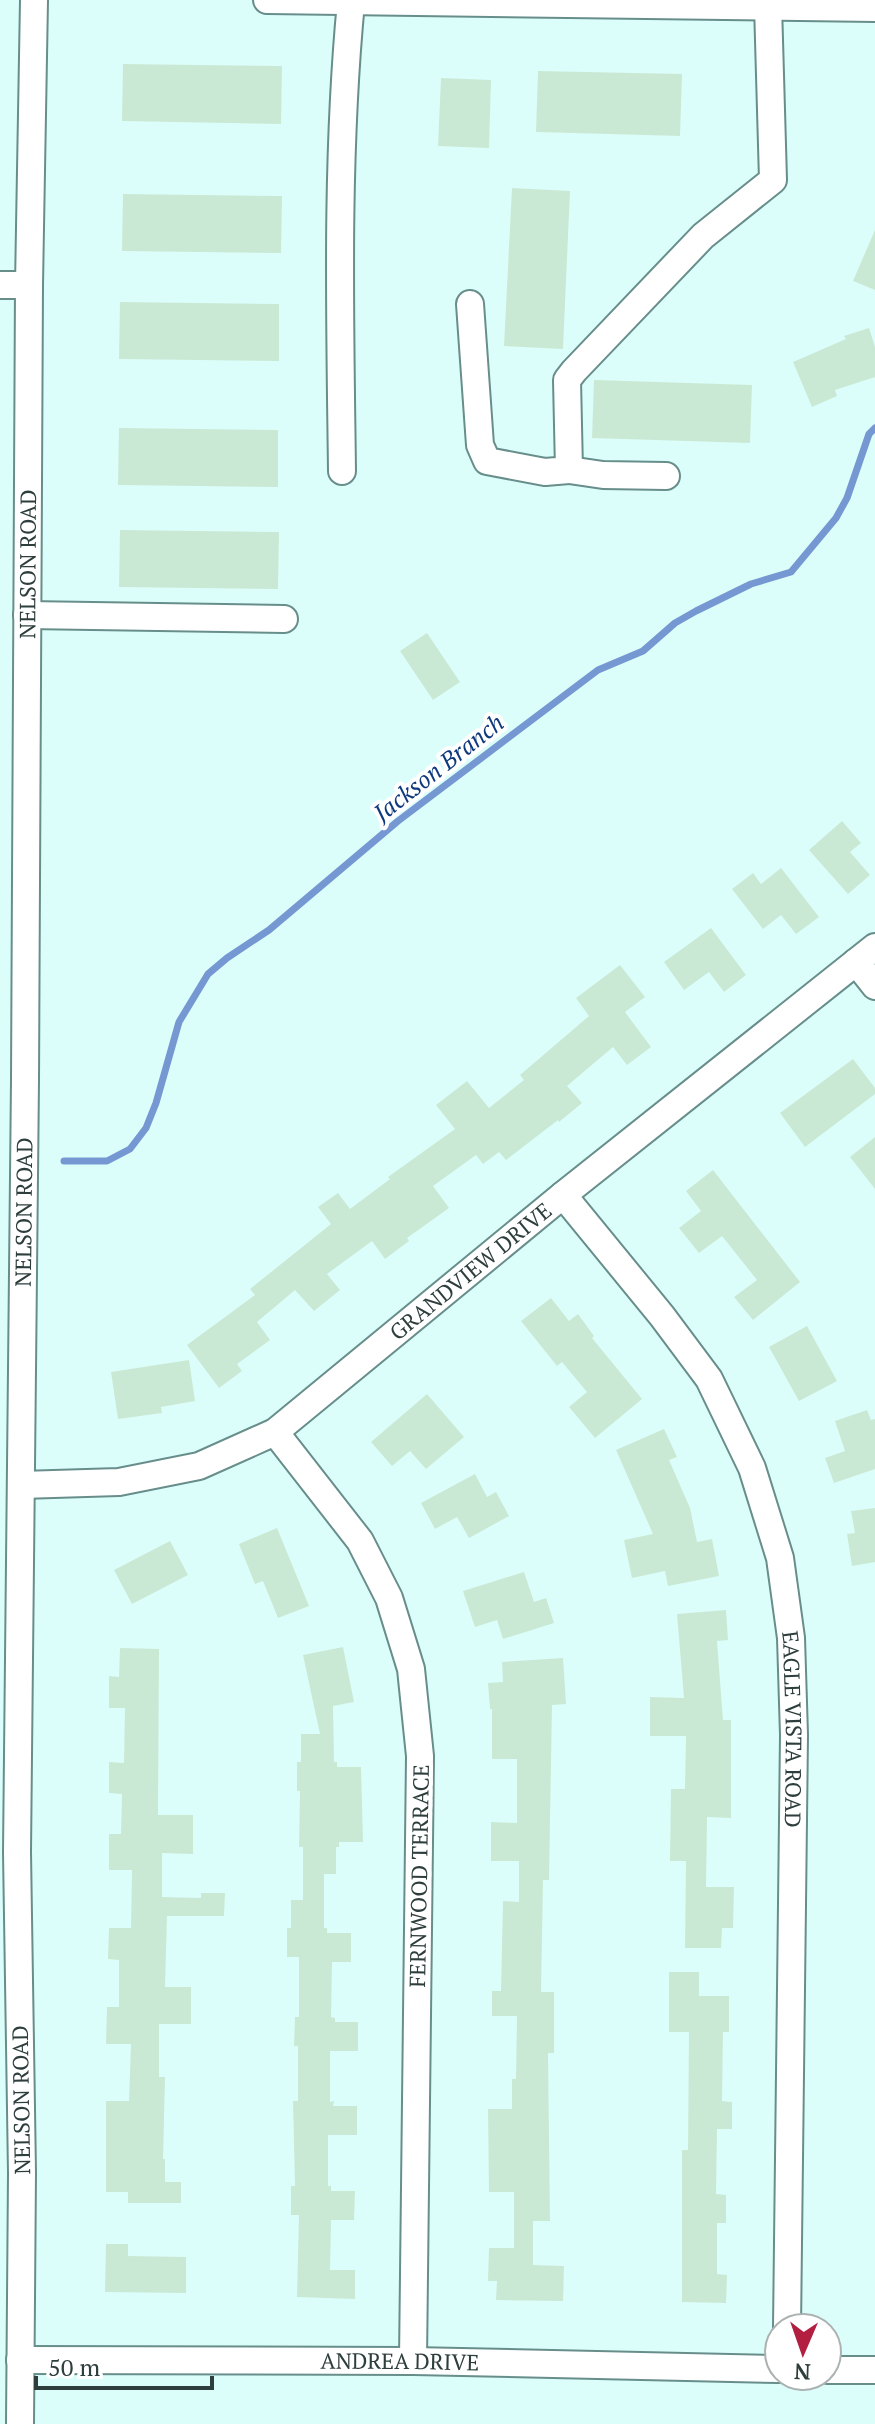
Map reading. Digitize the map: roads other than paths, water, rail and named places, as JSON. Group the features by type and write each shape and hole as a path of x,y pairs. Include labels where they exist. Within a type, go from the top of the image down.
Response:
{"street":[{"name":"NELSON ROAD","path":"20,2424 11,2173 21,1485 29,285 34,0"},
{"path":"267,0 634,2 875,8"},
{"path":"342,471 339,231 342,95 351,2"},
{"path":"569,470 567,380 703,236 773,180 768,5"},
{"path":"0,285 29,285"},
{"path":"470,304 480,445 487,461 545,472 569,470 603,475 666,476"},
{"path":"27,615 284,619"},
{"path":"866,954 875,986"},
{"name":"GRANDVIEW DRIVE","path":"21,1485 119,1482 199,1466 275,1432 563,1195 866,954"},
{"name":"EAGLE VISTA ROAD","path":"563,1195 709,1379 752,1468 780,1558 791,1638 794,1735 787,2312"},
{"name":"FERNWOOD TERRACE","path":"275,1432 360,1541 389,1598 411,1669 420,1756 413,2361"},
{"name":"ANDREA DRIVE","path":"20,2360 413,2361 763,2369"},
{"path":"843,2370 875,2370"}],"waterway":[{"name":"Jackson Branch","path":"64,1161 107,1161 130,1149 146,1128 156,1103 179,1022 208,974 227,958 269,930 398,821 598,670 643,651 675,623 696,611 751,584 791,572 836,518 847,498 869,434 875,428"}]}
